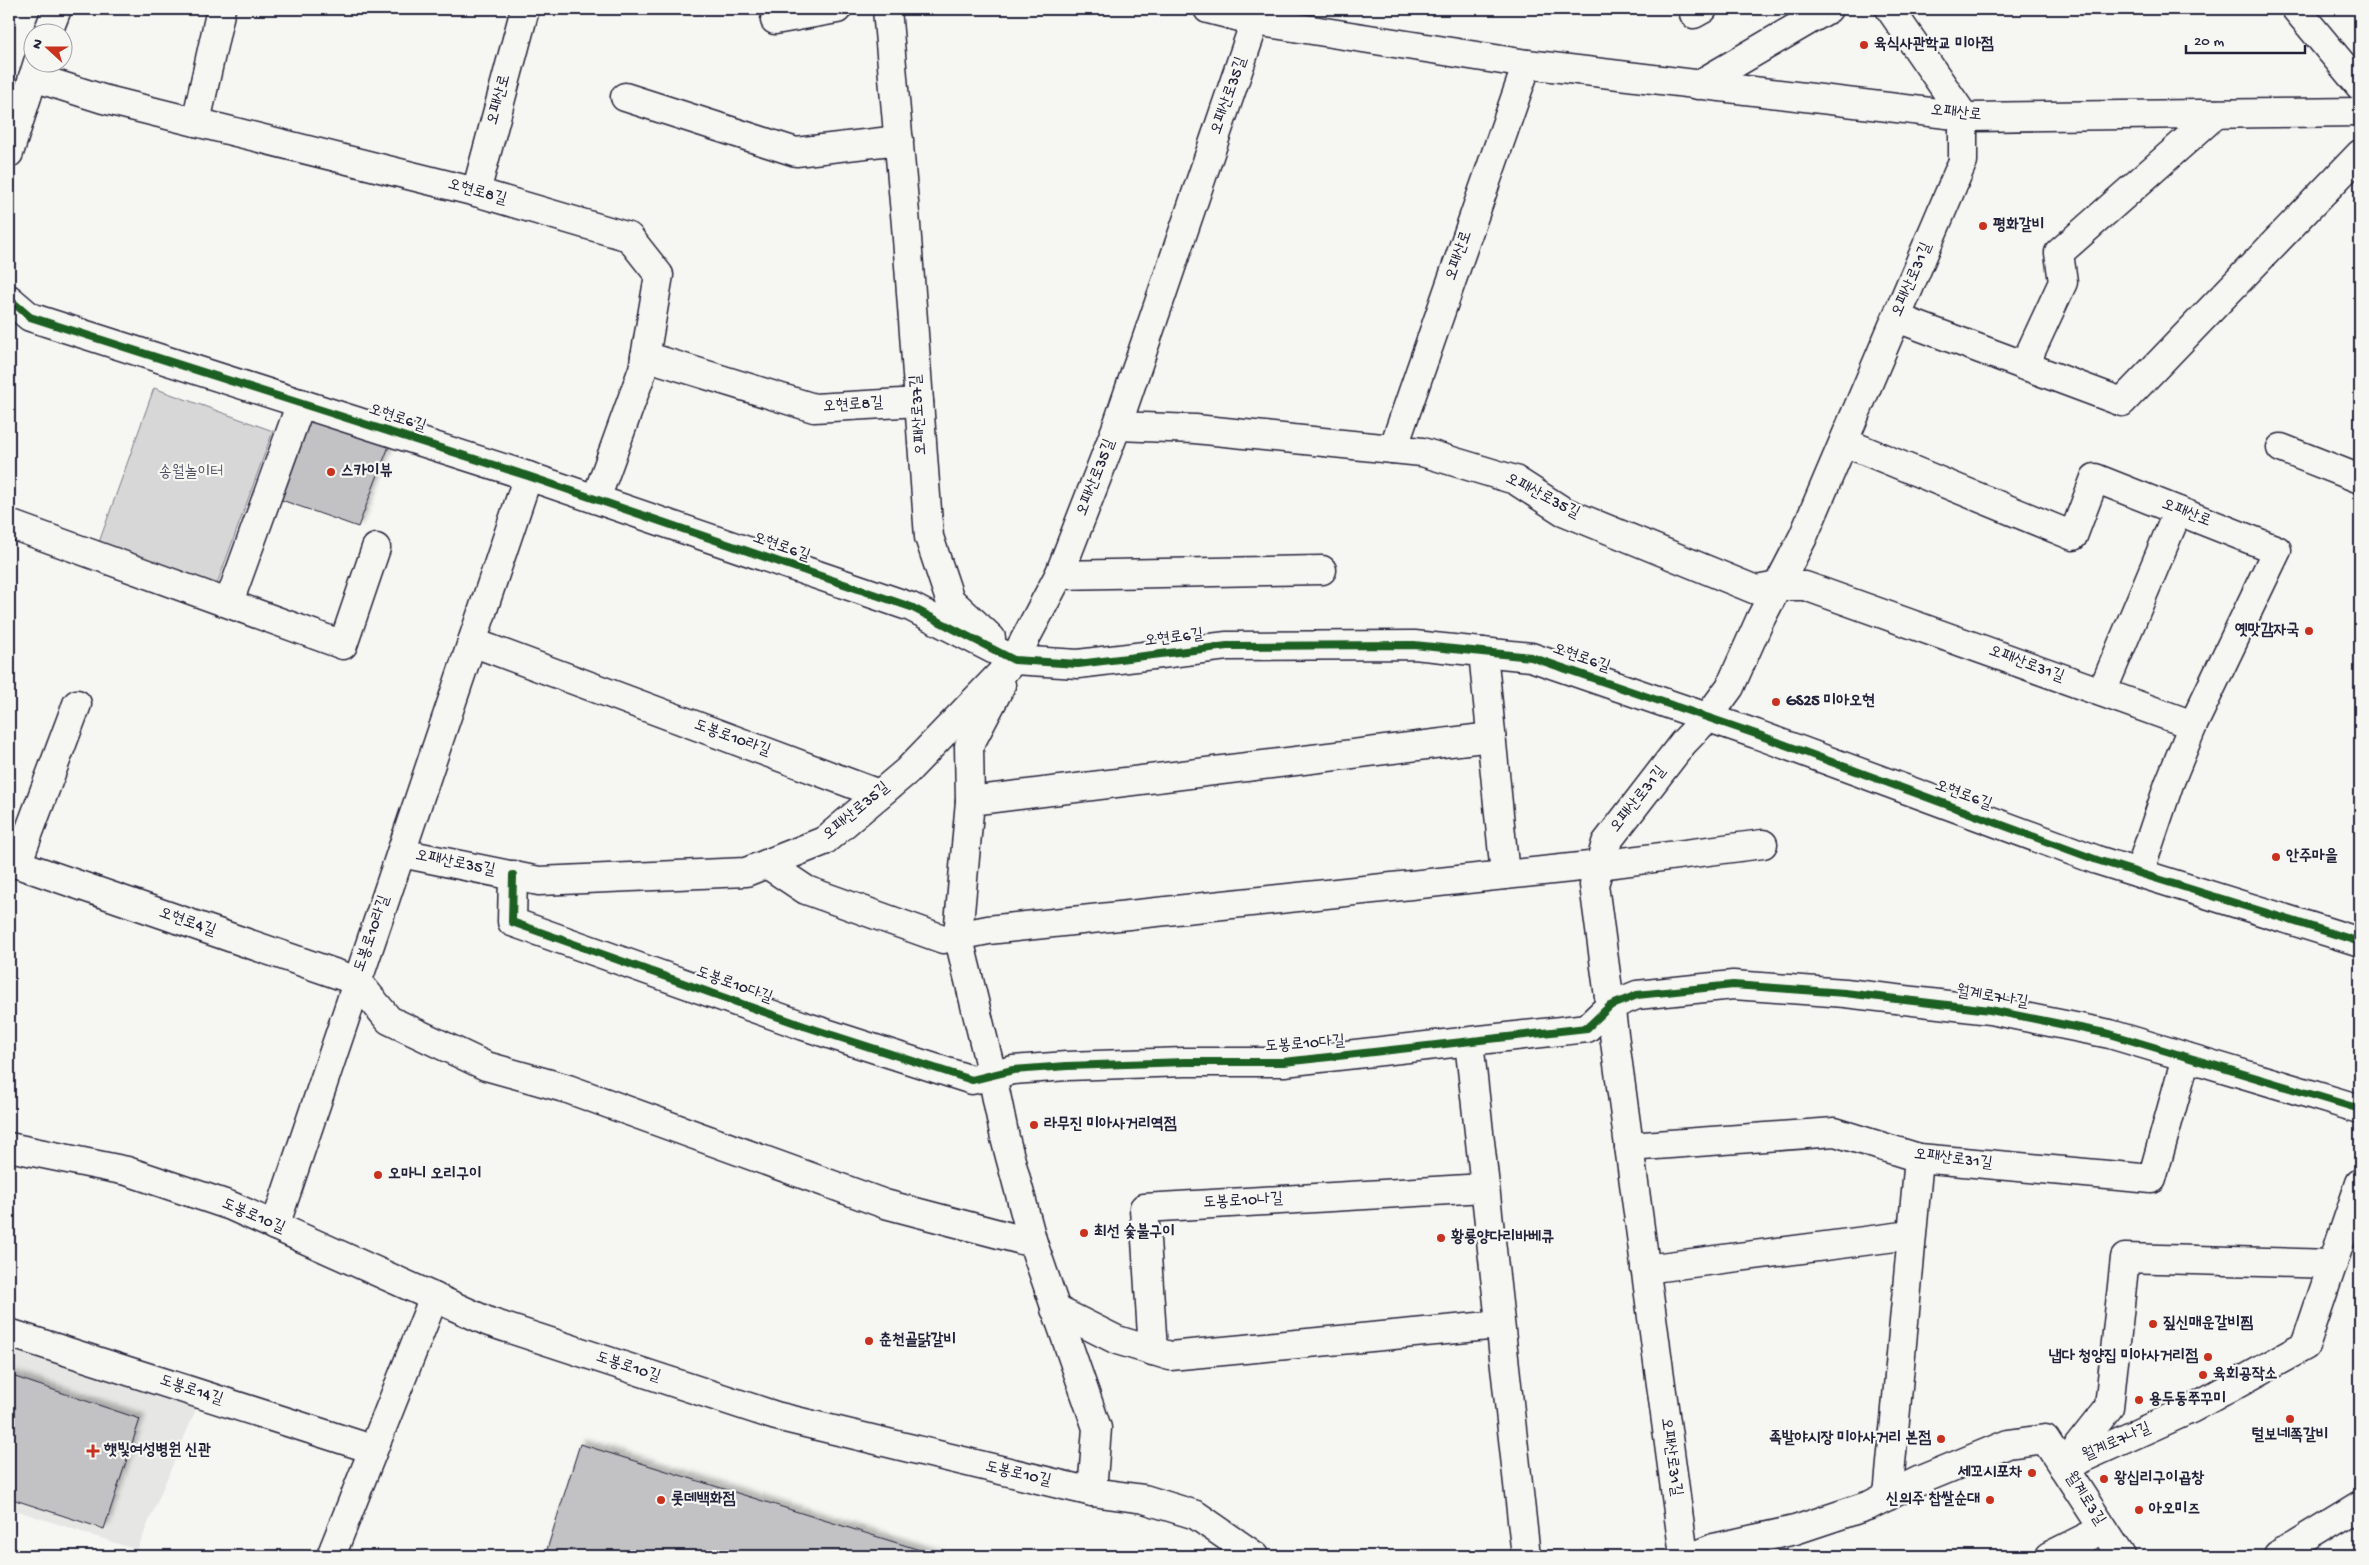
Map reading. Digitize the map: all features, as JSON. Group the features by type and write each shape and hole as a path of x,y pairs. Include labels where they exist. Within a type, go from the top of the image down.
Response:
{"street":[{"path":"52,22 57,9"},
{"path":"196,122 221,9"},
{"name":"오패산로","path":"476,192 525,9"},
{"path":"774,20 837,9"},
{"name":"오패산로37길","path":"887,9 899,140 929,537 950,600 1014,660"},
{"name":"오패산로","path":"1208,9 1255,21 1528,64 1972,117 2360,112"},
{"path":"1698,85 1828,9"},
{"path":"1890,9 1963,115"},
{"path":"2296,9 2360,86"},
{"name":"오패산로35길","path":"401,853 539,880 746,872 824,841 906,771 1014,660 1059,575 1117,426 1255,21"},
{"name":"오패산로","path":"1393,448 1528,64"},
{"path":"9,153 13,126 34,72"},
{"name":"오현로8길","path":"40,72 103,99 476,192 629,236 659,275 646,356 596,499"},
{"path":"625,97 796,152 899,140"},
{"path":"2024,366 2063,282 2059,252 2216,114"},
{"name":"오패산로31길","path":"1684,1556 1594,885 1606,843 1683,743 1708,717 1730,687 1803,537 1963,161 1963,115"},
{"path":"1897,318 2122,402 2360,154"},
{"name":"오현로6길","path":"9,299 30,317 528,476 911,607 1014,660 1078,664 1228,646 1414,645 1532,657 1708,717 2097,860 2360,942"},
{"name":"오현로8길","path":"646,356 814,408 919,402"},
{"path":"229,602 301,403"},
{"name":"오패산로35길","path":"1117,426 1195,428 1422,452 1515,480 1563,510 1756,590 1778,586"},
{"name":"오패산로","path":"1844,442 2073,536 2095,478 2277,550 2194,725"},
{"path":"2281,448 2360,479"},
{"name":"도봉로10라길","path":"275,1226 528,476"},
{"path":"2102,692 2178,511"},
{"path":"9,524 229,602 343,645 376,548"},
{"path":"1059,575 1322,570"},
{"name":"오패산로31길","path":"1778,586 1805,586 2194,725"},
{"name":"도봉로10라길","path":"472,642 879,794"},
{"path":"1483,652 1505,875"},
{"path":"1014,660 970,746 970,801 958,936 992,1075 1005,1138 1033,1243 1097,1428 1092,1492"},
{"name":"오현로4길","path":"77,704 13,862 357,981"},
{"path":"2139,873 2169,784 2194,725"},
{"path":"970,801 1492,737"},
{"path":"767,864 806,890 943,938 988,930 1599,865 1764,844"},
{"name":"도봉로10다길","path":"513,876 512,922 804,1026 972,1080 1013,1070 1185,1062 1284,1062 1469,1042 1587,1028 1610,1006"},
{"path":"357,981 389,1020 486,1066 568,1089 884,1204 1033,1243"},
{"name":"월계로7나길","path":"1610,1006 1637,994 1733,985 1844,992 1990,1010 2110,1034 2360,1109"},
{"path":"1469,1042 1526,1556"},
{"name":"오패산로31길","path":"1629,1147 1835,1132 1919,1158 2152,1179 2186,1057"},
{"name":"도봉로10길","path":"9,1147 127,1171 230,1206 489,1322 776,1416 1092,1492 1144,1499 1196,1515 1255,1556"},
{"path":"1888,1496 1919,1158"},
{"name":"월계로7나길","path":"2063,1466 2191,1409 2305,1346 2360,1183"},
{"name":"도봉로10나길","path":"1153,1351 1144,1208 1484,1188"},
{"path":"1645,1269 1911,1235"},
{"name":"월계로7나길","path":"2063,1466 2109,1408 2125,1258 2333,1264"},
{"path":"334,1553 372,1450 434,1297"},
{"path":"1055,1309 1116,1340 1170,1356 1499,1325"},
{"name":"도봉로14길","path":"9,1333 372,1450"},
{"name":"월계로7나길","path":"1695,1556 1714,1548 1795,1530 1870,1505 1918,1481 2008,1444 2045,1439 2063,1466"},
{"name":"월계로3길","path":"2063,1466 2121,1556"},
{"path":"2278,1556 2360,1506"},
{"path":"2049,1556 2103,1529"}],"shaded area":[{"name":"햇빛여성병원 신관","path":"9,1346 202,1395 137,1550 9,1508"}],"green space":[{"name":"송월놀이터","path":"154,388 273,431 213,595 97,548"}],"building":[{"name":"스카이뷰","path":"304,413 389,446 358,527 273,497"},
{"path":"9,1375 140,1419 104,1529 9,1498"},
{"name":"롯데백화점","path":"580,1444 939,1556 545,1556"}],"cycle path":[{"path":"9,299 30,317 528,476 911,607 1014,660 1078,664 1227,646 1414,645 1531,657 1756,734 2097,860 2360,942"},
{"path":"513,875 512,922 804,1026 972,1080 1013,1070 1067,1066 1185,1062 1284,1062 1587,1028 1610,1006 1637,995 1733,985 1845,993 1990,1010 2110,1034 2360,1109"}],"place":[{"name":"육식사관학교 미아점","path":"1864,45"},
{"name":"평화갈비","path":"1983,226"},
{"name":"스카이뷰","path":"331,472"},
{"name":"옛맛감자국","path":"2309,631"},
{"name":"GS25 미아오현","path":"1776,702"},
{"name":"안주마을","path":"2276,857"},
{"name":"라무진 미아사거리역점","path":"1034,1125"},
{"name":"오마니 오리구이","path":"378,1175"},
{"name":"최선 숯불구이","path":"1084,1233"},
{"name":"황룡양다리바베큐","path":"1441,1238"},
{"name":"짚신매운갈비찜","path":"2153,1324"},
{"name":"춘천골닭갈비","path":"869,1341"},
{"name":"냅다 청양집 미아사거리점","path":"2208,1357"},
{"name":"육회공작소","path":"2203,1375"},
{"name":"용두동쭈꾸미","path":"2139,1400"},
{"name":"털보네쪽갈비","path":"2290,1419"},
{"name":"족발야시장 미아사거리 본점","path":"1941,1439"},
{"name":"햇빛여성병원 신관","path":"93,1451"},
{"name":"세꼬시포차","path":"2032,1473"},
{"name":"왕십리구이곱창","path":"2104,1479"},
{"name":"롯데백화점","path":"661,1500"},
{"name":"신의주 찹쌀순대","path":"1990,1500"},
{"name":"아오미즈","path":"2139,1510"}]}
